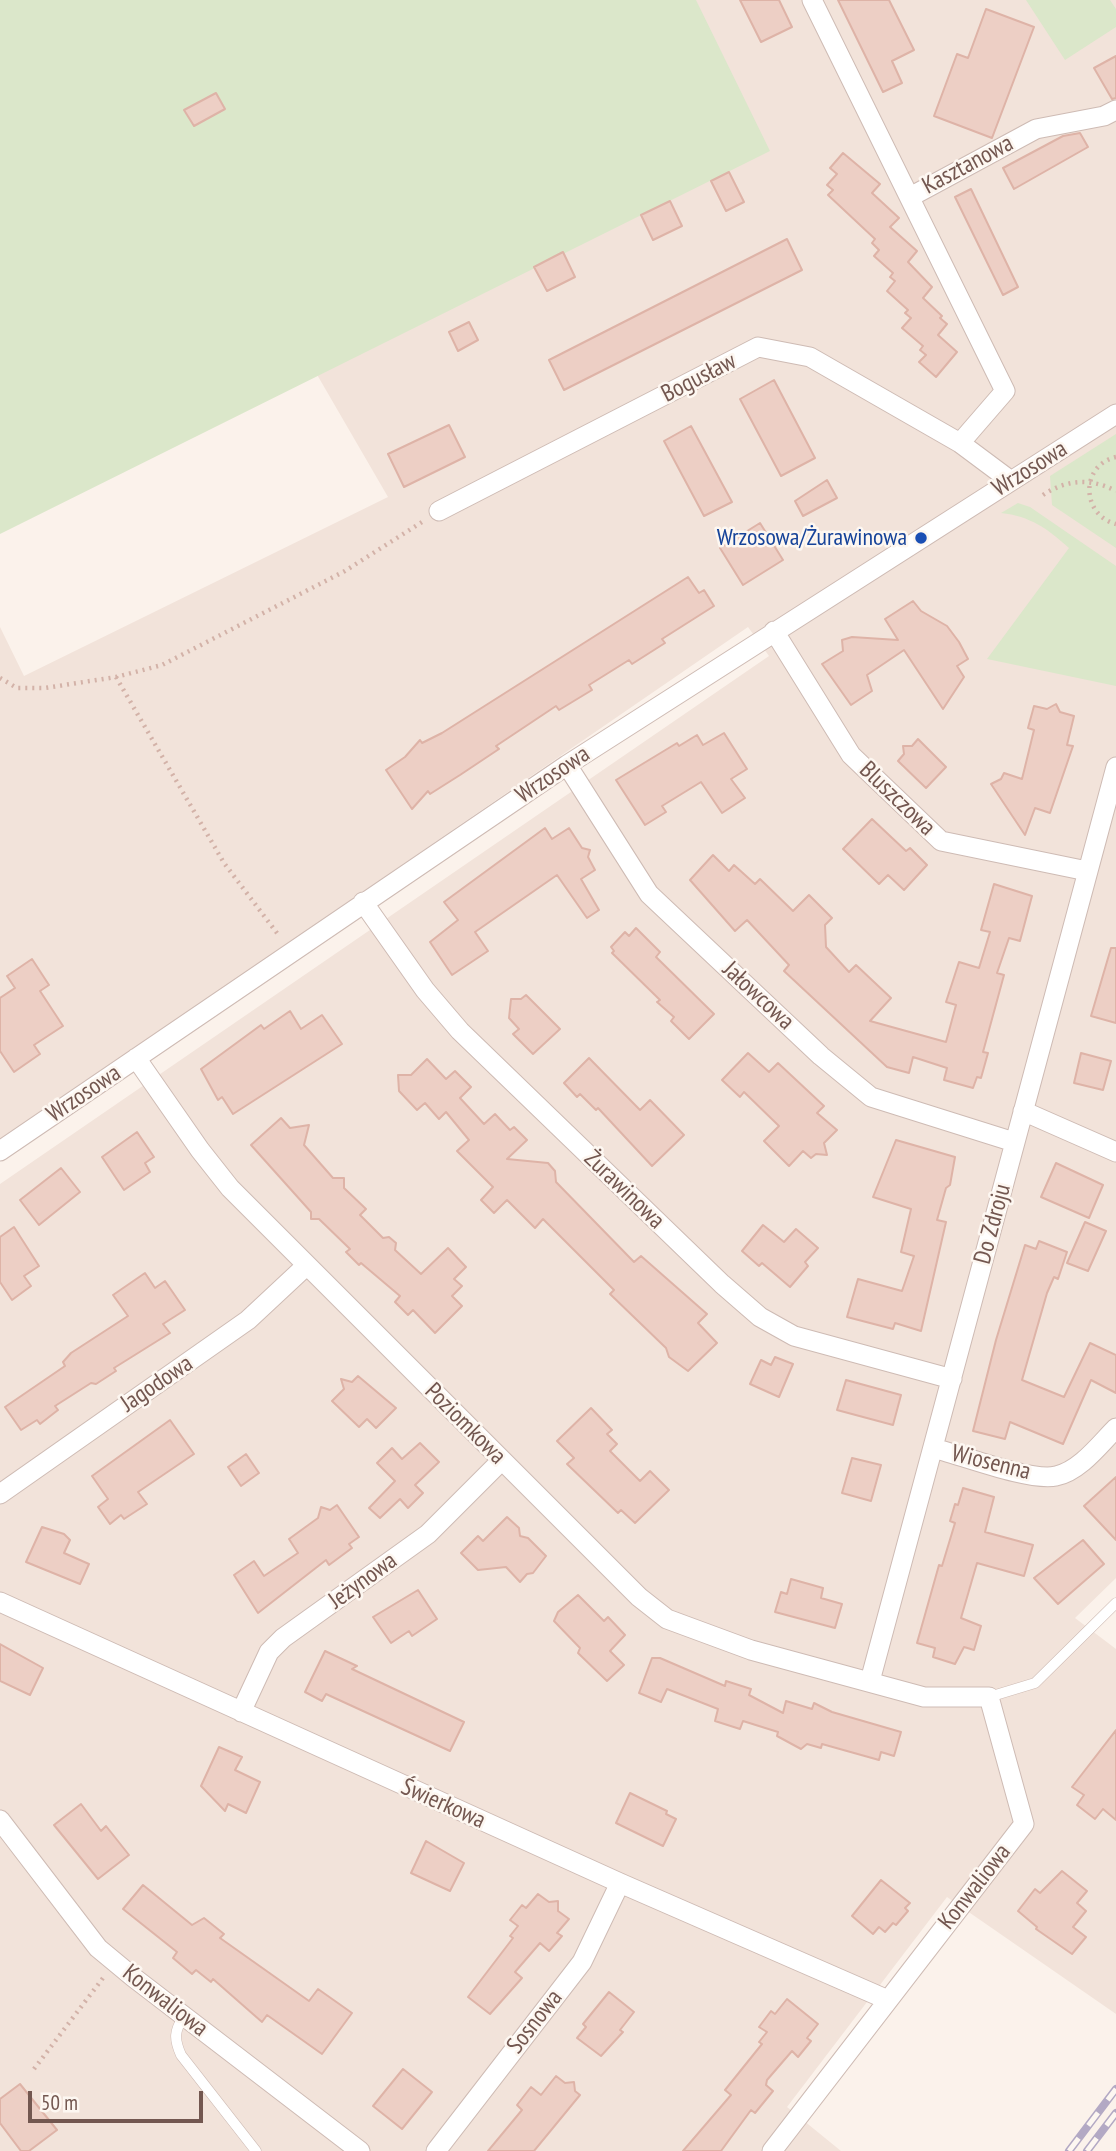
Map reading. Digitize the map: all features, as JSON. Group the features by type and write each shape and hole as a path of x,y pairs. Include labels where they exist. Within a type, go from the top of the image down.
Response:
{"street":[{"name":"Kasztanowa","path":"813,0 910,197 1036,128 1104,116 1116,110"},
{"path":"910,197 1005,391 960,443"},
{"name":"Bogusław","path":"439,511 758,347 810,357 960,443 1011,481"},
{"name":"Wrzosowa","path":"0,1152 567,765 1116,414"},
{"name":"Bluszczowa","path":"774,631 851,755 941,841 1087,871"},
{"name":"Jałowcowa","path":"567,765 649,894 821,1056 871,1097 1014,1142"},
{"name":"Do Zdroju","path":"870,1681 1116,767"},
{"name":"Żurawinowa","path":"363,902 425,990 460,1031 722,1284 760,1317 794,1336 952,1379"},
{"name":"Poziomkowa","path":"136,1058 230,1188 639,1597 667,1619 751,1650 870,1681"},
{"path":"1023,1111 1116,1152"},
{"name":"Jagodowa","path":"0,1494 248,1320 307,1265"},
{"name":"Wiosenna","path":"933,1448 1028,1475 1056,1476 1078,1465 1116,1428"},
{"name":"Jeżynowa","path":"241,1712 269,1652 283,1638 428,1534 501,1461"},
{"name":"Świerkowa","path":"0,1602 620,1884 888,2000"},
{"path":"870,1681 924,1697 989,1697"},
{"name":"Konwaliowa","path":"772,2151 1024,1824 989,1697"},
{"name":"Konwaliowa","path":"0,1820 98,1948 360,2151"},
{"name":"Sosnowa","path":"436,2151 582,1962 620,1884"}],"lane":[{"path":"989,1697 1035,1683 1116,1603"},
{"path":"184,2016 176,2028 175,2039 181,2055 256,2151"}],"path":[{"path":"1116,457 1100,464 1089,482 1088,492 1095,512 1116,524"},
{"path":"1043,495 1066,484 1089,482 1116,491"},
{"path":"0,678 17,688 45,688 117,677 174,659 345,571 439,511"},
{"path":"117,677 224,863 292,952"},
{"path":"34,2069 103,1977 96,1967"}],"shaded area":[{"path":"666,0 1116,0 1116,1578 1075,1618 1116,1649 1116,2014 947,1897 787,2107 841,2151 0,2151 0,1184 769,656 748,627 0,1141 0,627 24,676 388,497 312,366"}],"green space":[{"path":"0,0 696,0 770,151 0,534"},
{"path":"1026,0 1110,0 1116,9 1116,27 1065,60"},
{"path":"1116,434 1116,548 1052,505 1050,476"},
{"path":"1018,503 1030,507 1116,566 1116,686 987,659 1069,548 1038,524 1001,513"}],"building":[{"path":"740,0 779,0 792,27 761,42"},
{"path":"838,0 889,0 914,50 892,61 902,83 883,92"},
{"path":"986,9 1034,27 992,138 934,116 957,54 968,58"},
{"path":"1116,56 1116,98 1112,99 1094,68"},
{"path":"216,93 225,109 194,126 184,110"},
{"path":"1080,133 1088,147 1014,189 1003,168 1063,136"},
{"path":"843,153 880,184 872,193 899,218 890,227 917,251 908,262 932,287 923,298 947,324 938,335 957,352 936,377 919,362 926,355 920,350 923,346 902,328 911,318 905,313 908,310 887,291 895,281 890,277 893,273 874,256 879,250 872,243 875,239 828,195 833,190 827,185 837,174 830,168"},
{"path":"729,172 744,202 726,211 711,181"},
{"path":"971,189 1018,287 1003,295 955,197"},
{"path":"670,201 682,226 653,240 641,215"},
{"path":"787,239 802,270 564,390 549,360"},
{"path":"563,252 575,277 547,291 534,267"},
{"path":"469,322 478,340 458,351 449,332"},
{"path":"774,380 815,458 781,476 740,399"},
{"path":"449,425 465,457 404,487 388,454"},
{"path":"691,426 732,502 704,516 664,441"},
{"path":"827,480 837,498 803,516 795,501"},
{"path":"760,523 783,560 743,585 720,548"},
{"path":"688,577 699,593 704,590 714,606 662,639 665,643 632,664 629,660 589,685 592,690 559,710 556,706 496,746 499,749 460,775 430,794 428,791 412,809 386,770 405,757 420,740 422,743 442,733"},
{"path":"913,601 921,611 947,626 959,642 968,659 957,666 964,677 943,709 904,650 867,675 872,691 851,705 822,664 843,651 842,640 852,637 898,640 885,619"},
{"path":"1056,704 1060,712 1074,716 1067,745 1073,746 1050,813 1035,808 1025,835 991,784 1001,779 1004,773 1022,779 1034,730 1028,728 1034,706 1047,709"},
{"path":"724,733 747,769 731,779 745,798 722,813 701,782 662,806 666,812 645,825 616,780 677,743 679,746 697,735 703,745"},
{"path":"918,739 946,767 926,788 898,761 904,754 903,746 912,746"},
{"path":"872,819 906,851 910,848 927,865 904,890 888,875 879,884 843,849"},
{"path":"545,828 552,839 569,828 582,848 590,850 588,857 595,870 581,879 599,910 587,918 557,875 475,932 488,951 452,975 430,942 458,920 444,902"},
{"path":"713,855 729,871 734,865 755,884 760,879 793,911 809,895 832,918 825,925 826,947 849,972 856,965 891,998 870,1021 946,1042 956,1005 946,1002 959,962 979,968 990,932 981,930 994,884 1032,896 1020,941 1009,938 997,973 1004,975 983,1052 988,1053 981,1078 977,1077 973,1088 944,1080 947,1068 913,1057 909,1073 887,1067 784,971 789,965 747,920 735,931 690,880"},
{"path":"636,928 660,952 656,957 714,1014 689,1039 671,1021 674,1017 657,1002 660,1000 612,953 614,951 611,947 625,932 629,936"},
{"path":"1111,948 1116,948 1116,1023 1091,1016"},
{"path":"32,959 49,985 40,991 63,1026 34,1045 40,1054 14,1072 0,1051 0,998 15,988 7,976"},
{"path":"526,995 560,1029 533,1054 513,1034 519,1029 509,1018 511,999 521,999"},
{"path":"290,1011 301,1029 322,1015 342,1044 233,1114 222,1097 218,1100 201,1069 261,1025 264,1029"},
{"path":"748,1053 769,1072 778,1063 824,1106 817,1113 837,1130 824,1143 827,1155 816,1154 811,1158 803,1151 789,1166 764,1141 779,1126 744,1092 740,1097 722,1080"},
{"path":"1081,1053 1111,1061 1103,1090 1074,1083"},
{"path":"589,1058 640,1110 650,1100 684,1135 652,1166 598,1108 596,1110 580,1094 577,1097 564,1083"},
{"path":"427,1059 446,1079 455,1071 471,1087 460,1098 484,1124 495,1114 510,1130 514,1127 527,1140 507,1159 548,1163 555,1171 556,1182 634,1262 641,1256 707,1314 698,1323 717,1343 688,1371 669,1357 666,1348 610,1294 614,1290 543,1219 535,1228 507,1200 494,1213 481,1200 493,1187 457,1151 469,1140 446,1112 439,1119 425,1103 417,1110 399,1091 398,1075 411,1075"},
{"path":"281,1118 290,1128 309,1125 304,1145 333,1178 344,1178 344,1188 366,1209 360,1215 383,1238 389,1237 396,1243 395,1250 421,1274 448,1248 466,1267 454,1279 462,1286 452,1296 462,1306 435,1333 413,1310 408,1315 395,1302 400,1296 361,1263 359,1265 346,1252 350,1249 319,1219 311,1219 311,1212 251,1145"},
{"path":"137,1132 154,1157 145,1163 150,1172 124,1190 102,1157"},
{"path":"896,1140 955,1157 950,1185 946,1188 937,1220 946,1222 921,1331 895,1323 893,1329 847,1317 858,1279 902,1291 914,1256 901,1252 911,1209 873,1197"},
{"path":"1056,1163 1103,1185 1089,1218 1041,1197"},
{"path":"61,1168 80,1192 39,1225 20,1200"},
{"path":"1085,1222 1106,1231 1088,1271 1067,1263"},
{"path":"763,1225 784,1242 796,1229 818,1248 805,1262 808,1266 790,1287 762,1263 759,1266 742,1251"},
{"path":"14,1227 39,1266 24,1276 31,1286 12,1300 0,1282 0,1237"},
{"path":"1039,1241 1067,1252 1058,1279 1054,1277 1047,1293 1022,1380 1064,1397 1090,1343 1116,1355 1116,1393 1091,1380 1063,1444 1010,1422 1005,1439 973,1431 996,1340 1025,1245 1036,1249"},
{"path":"145,1273 155,1288 165,1281 185,1310 163,1324 170,1333 114,1368 116,1371 96,1384 91,1383 55,1406 58,1410 40,1424 37,1420 21,1430 5,1407 65,1366 63,1362 71,1353 128,1316 113,1295"},
{"path":"775,1357 793,1364 779,1397 750,1384 761,1360 771,1365"},
{"path":"358,1376 396,1408 376,1428 367,1419 359,1427 332,1401 344,1389 341,1379 352,1382"},
{"path":"846,1380 901,1395 893,1425 837,1410"},
{"path":"591,1408 612,1430 607,1434 617,1444 610,1451 640,1481 650,1471 669,1490 635,1523 621,1510 618,1513 567,1464 574,1458 557,1441"},
{"path":"170,1420 194,1454 138,1492 147,1504 124,1519 121,1515 110,1524 98,1507 108,1499 92,1476"},
{"path":"420,1443 439,1462 415,1485 423,1493 408,1508 400,1499 380,1518 369,1508 395,1481 377,1463 392,1448 402,1459"},
{"path":"246,1454 259,1473 241,1486 228,1467"},
{"path":"852,1458 881,1465 871,1501 842,1493"},
{"path":"1116,1477 1116,1540 1084,1506"},
{"path":"963,1488 994,1497 985,1532 1033,1545 1024,1576 977,1563 961,1618 981,1626 974,1650 964,1647 955,1664 933,1657 935,1648 917,1643 939,1565 942,1566 955,1523 950,1521 955,1504 958,1505"},
{"path":"337,1505 359,1537 349,1544 352,1548 329,1565 326,1560 258,1613 234,1575 254,1561 264,1576 298,1553 289,1539 318,1518 321,1507 330,1510"},
{"path":"507,1517 519,1528 520,1536 528,1538 546,1556 533,1573 527,1574 520,1582 506,1567 478,1570 461,1553 478,1536 483,1541"},
{"path":"42,1527 64,1534 70,1540 64,1553 89,1564 80,1584 26,1562"},
{"path":"1083,1540 1104,1564 1058,1604 1034,1578"},
{"path":"791,1579 823,1588 821,1598 842,1604 835,1628 775,1612 781,1592 787,1594"},
{"path":"418,1590 437,1619 412,1636 409,1631 391,1643 373,1617"},
{"path":"578,1595 604,1621 608,1617 625,1635 610,1651 624,1665 607,1681 578,1653 580,1648 554,1621 558,1612"},
{"path":"0,1644 43,1668 30,1695 0,1681"},
{"path":"325,1651 357,1666 352,1669 464,1722 450,1751 326,1694 322,1701 305,1692"},
{"path":"652,1658 660,1658 725,1686 726,1681 751,1689 749,1695 783,1713 786,1701 812,1709 814,1703 832,1712 901,1732 894,1756 881,1752 879,1760 822,1744 821,1748 807,1744 801,1749 777,1736 778,1732 743,1721 740,1729 715,1721 718,1709 667,1689 661,1702 639,1693"},
{"path":"1116,1730 1116,1820 1103,1809 1095,1819 1077,1805 1084,1795 1072,1787"},
{"path":"219,1747 242,1757 235,1770 260,1782 246,1813 228,1804 225,1811 201,1786"},
{"path":"630,1793 667,1811 666,1814 676,1819 663,1846 616,1823"},
{"path":"81,1804 101,1831 106,1826 129,1855 98,1879 54,1825"},
{"path":"426,1841 464,1863 450,1891 411,1873"},
{"path":"1062,1871 1087,1891 1077,1903 1086,1911 1073,1927 1086,1937 1072,1954 1036,1929 1037,1927 1018,1911 1035,1889 1040,1893"},
{"path":"881,1880 910,1903 905,1908 908,1911 896,1925 893,1923 885,1932 879,1927 873,1934 852,1916"},
{"path":"143,1885 192,1925 204,1918 224,1934 220,1938 309,2001 318,1989 352,2013 322,2054 267,2015 262,2022 213,1979 211,1982 196,1970 192,1974 173,1958 177,1952 123,1909"},
{"path":"538,1894 549,1902 558,1901 558,1911 569,1919 557,1933 562,1936 549,1951 540,1943 515,1972 522,1978 490,2014 468,1997 513,1938 510,1936 518,1926 510,1920 522,1905 526,1908"},
{"path":"609,1992 634,2012 620,2030 623,2032 601,2056 577,2038 586,2027 583,2024"},
{"path":"787,1999 818,2024 807,2038 811,2041 798,2057 792,2051 767,2080 766,2085 773,2091 755,2113 751,2110 721,2151 683,2151 731,2095 725,2090 762,2044 759,2042 767,2032 759,2027 771,2011 775,2014"},
{"path":"403,2069 432,2092 402,2129 373,2106"},
{"path":"556,2076 565,2083 574,2082 575,2091 580,2095 534,2151 488,2151 522,2110 517,2105 531,2087 541,2095"},
{"path":"20,2084 57,2130 29,2151 21,2151 0,2123 0,2099"}],"railway":[{"path":"1069,2151 1116,2089"},
{"path":"1087,2151 1116,2113"}],"place":[{"name":"Wrzosowa/Żurawinowa","path":"921,538"}]}
